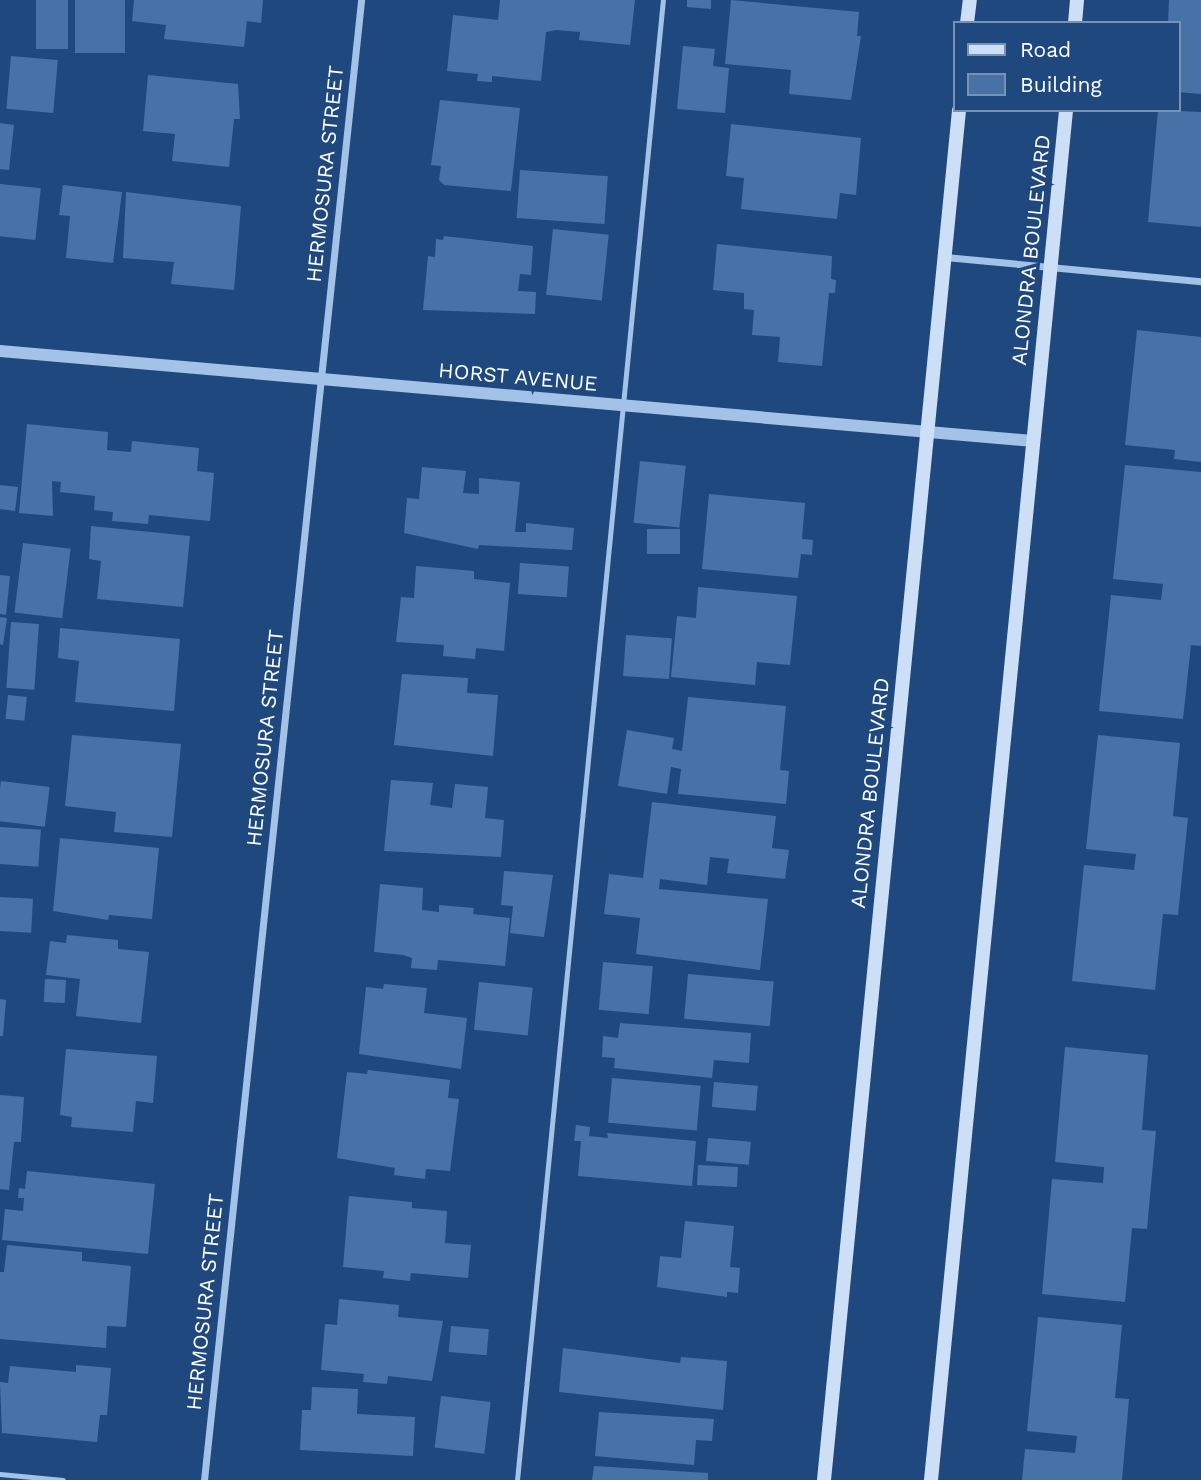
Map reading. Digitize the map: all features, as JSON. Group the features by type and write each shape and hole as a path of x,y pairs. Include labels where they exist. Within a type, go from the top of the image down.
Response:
{"main road":[{"path":"967,21 970,0"},
{"path":"1075,21 1077,0"},
{"name":"ALONDRA BOULEVARD","path":"824,1480 959,112"},
{"name":"ALONDRA BOULEVARD","path":"931,1480 1066,112"}],"street":[{"name":"HERMOSURA STREET","path":"204,1480 361,0"},
{"path":"944,257 1201,281"},
{"name":"HORST AVENUE","path":"0,351 1033,441"}],"lane":[{"path":"517,1480 663,0"},
{"path":"0,1474 63,1480"}],"building":[{"path":"36,0 68,0 68,49 36,49"},
{"path":"75,0 125,0 125,53 75,53"},
{"path":"134,0 263,0 261,23 247,21 244,47 164,39 166,25 132,21"},
{"path":"500,0 635,0 630,45 579,40 580,32 556,30 546,32 541,81 492,76 492,82 477,81 478,74 447,71 453,15 498,20"},
{"path":"687,0 711,0 711,9 687,7"},
{"path":"731,0 859,12 857,36 861,36 851,100 789,94 791,70 725,64"},
{"path":"1169,0 1201,0 1201,94 1180,92 1180,21 1168,21"},
{"path":"683,46 715,49 713,66 729,68 725,113 677,109"},
{"path":"11,56 58,60 53,113 6,109"},
{"path":"148,75 238,84 240,119 234,119 229,167 172,161 175,134 143,131"},
{"path":"440,100 520,108 511,191 444,185 439,180 441,166 431,165"},
{"path":"1158,112 1201,112 1201,227 1148,222"},
{"path":"0,123 14,125 9,170 0,169"},
{"path":"731,124 861,138 856,195 840,193 837,219 741,209 744,178 726,176"},
{"path":"520,170 608,176 604,224 517,218"},
{"path":"0,184 41,188 35,240 0,236"},
{"path":"63,185 122,192 113,263 66,258 70,216 59,215"},
{"path":"126,192 241,206 234,290 171,284 174,262 123,258"},
{"path":"553,229 609,235 602,300 546,295"},
{"path":"444,236 533,246 531,275 520,274 518,291 536,292 535,314 423,310 428,256 435,257 436,239 443,240"},
{"path":"717,244 832,256 831,279 836,280 835,293 829,293 822,366 778,362 780,337 752,335 754,310 744,309 744,293 713,290"},
{"path":"1137,330 1201,337 1201,462 1174,459 1175,450 1125,445"},
{"path":"27,424 108,432 107,450 131,452 132,441 199,448 197,471 214,473 210,521 149,515 148,524 112,521 113,512 94,510 95,496 60,492 61,482 52,481 53,516 19,513"},
{"path":"640,461 686,466 679,527 634,523"},
{"path":"1125,465 1201,472 1201,646 1191,645 1183,719 1099,711 1111,595 1161,600 1163,584 1113,579"},
{"path":"422,467 466,471 463,493 479,494 479,478 520,482 515,532 526,532 526,523 574,528 572,550 479,545 478,549 404,533 407,498 419,499"},
{"path":"0,485 18,487 15,511 0,509"},
{"path":"709,494 805,503 802,539 813,540 812,555 801,554 798,578 702,569"},
{"path":"91,526 190,536 183,607 97,599 101,561 89,559"},
{"path":"647,529 680,529 680,554 647,554"},
{"path":"23,543 71,549 62,618 14,612"},
{"path":"520,563 569,566 567,597 518,594"},
{"path":"416,566 474,571 474,579 510,583 504,651 476,648 475,659 443,656 444,645 396,642 401,597 414,598"},
{"path":"0,575 10,576 6,615 0,614"},
{"path":"698,587 797,596 790,665 757,662 755,685 671,677 677,616 696,618"},
{"path":"0,617 7,618 3,645 0,644"},
{"path":"11,622 39,624 34,690 6,688"},
{"path":"60,628 180,639 174,711 75,702 79,661 58,658"},
{"path":"626,635 672,638 669,679 623,676"},
{"path":"402,674 468,678 467,693 498,695 493,756 394,745"},
{"path":"8,695 27,697 24,721 5,719"},
{"path":"688,697 786,706 780,770 789,771 786,804 678,794 681,769 671,767 667,794 618,786 627,730 674,738 672,749 682,751"},
{"path":"72,735 181,744 172,837 114,832 116,812 65,806"},
{"path":"1098,735 1180,743 1173,816 1188,818 1178,915 1163,914 1155,990 1072,981 1084,865 1134,870 1136,854 1086,849"},
{"path":"391,780 433,783 430,805 452,808 455,784 488,787 485,818 504,820 501,857 384,851"},
{"path":"1,781 50,787 45,827 0,821"},
{"path":"652,802 776,816 772,848 789,850 785,879 727,873 729,859 710,857 707,885 660,879 659,889 768,899 760,970 636,954 640,918 604,914 609,874 643,878"},
{"path":"0,827 41,830 38,867 0,864"},
{"path":"60,838 159,848 152,919 109,915 108,920 53,911"},
{"path":"504,871 553,875 544,937 510,933 513,906 501,905"},
{"path":"380,884 423,888 422,910 439,912 439,905 474,908 473,914 510,918 505,966 438,960 437,970 411,968 412,958 374,952"},
{"path":"0,897 33,899 31,933 0,931"},
{"path":"67,935 118,940 118,949 149,952 141,1023 76,1016 80,979 46,975 50,941 66,943"},
{"path":"603,962 653,966 649,1014 599,1010"},
{"path":"688,974 774,981 770,1026 684,1019"},
{"path":"45,979 66,980 65,1003 44,1002"},
{"path":"479,982 533,988 528,1035 474,1030"},
{"path":"384,984 427,988 424,1013 467,1018 461,1069 359,1054 366,987 383,989"},
{"path":"0,999 6,1000 3,1036 0,1036"},
{"path":"620,1023 751,1033 749,1063 714,1060 712,1078 614,1068 615,1058 602,1057 603,1036 618,1038"},
{"path":"1065,1047 1148,1055 1142,1130 1156,1131 1147,1229 1132,1228 1125,1302 1042,1294 1052,1179 1103,1183 1104,1167 1055,1162"},
{"path":"66,1049 157,1056 153,1103 136,1101 133,1132 71,1127 72,1117 60,1115"},
{"path":"368,1070 450,1080 448,1098 459,1099 450,1171 426,1169 425,1179 394,1175 395,1168 337,1158 347,1072 367,1074"},
{"path":"612,1078 701,1086 697,1131 608,1123"},
{"path":"714,1082 758,1086 756,1111 712,1107"},
{"path":"0,1095 24,1097 21,1142 14,1142 9,1190 0,1189"},
{"path":"576,1125 590,1127 589,1136 608,1138 607,1133 696,1141 692,1186 578,1176 581,1141 574,1141"},
{"path":"708,1138 751,1142 749,1165 706,1161"},
{"path":"698,1165 738,1167 737,1187 697,1185"},
{"path":"27,1171 155,1184 148,1254 2,1240 5,1209 23,1211 24,1198 18,1198 19,1188 25,1189"},
{"path":"349,1196 412,1202 412,1208 447,1211 445,1243 471,1245 468,1278 411,1273 410,1281 383,1278 384,1271 343,1267"},
{"path":"685,1221 734,1226 730,1267 740,1268 738,1293 727,1292 727,1297 657,1287 660,1256 681,1258"},
{"path":"7,1245 82,1252 82,1261 131,1266 126,1327 107,1326 106,1348 0,1339 0,1272 4,1272"},
{"path":"339,1299 399,1305 398,1317 443,1321 432,1381 388,1376 387,1384 363,1382 364,1374 321,1370 325,1324 337,1325"},
{"path":"1038,1317 1122,1325 1115,1398 1129,1399 1122,1480 1022,1480 1025,1449 1075,1453 1077,1436 1027,1431"},
{"path":"451,1326 489,1329 487,1355 449,1352"},
{"path":"563,1348 680,1363 681,1357 727,1361 723,1410 559,1392"},
{"path":"76,1365 111,1368 107,1415 100,1415 97,1442 2,1433 0,1382 8,1383 10,1366 76,1372"},
{"path":"312,1387 358,1389 357,1414 415,1417 413,1456 300,1450 302,1410 311,1410"},
{"path":"441,1396 491,1402 484,1454 435,1448"},
{"path":"599,1412 714,1419 712,1441 696,1440 694,1465 595,1456"},
{"path":"594,1466 708,1473 708,1480 592,1480"}]}
